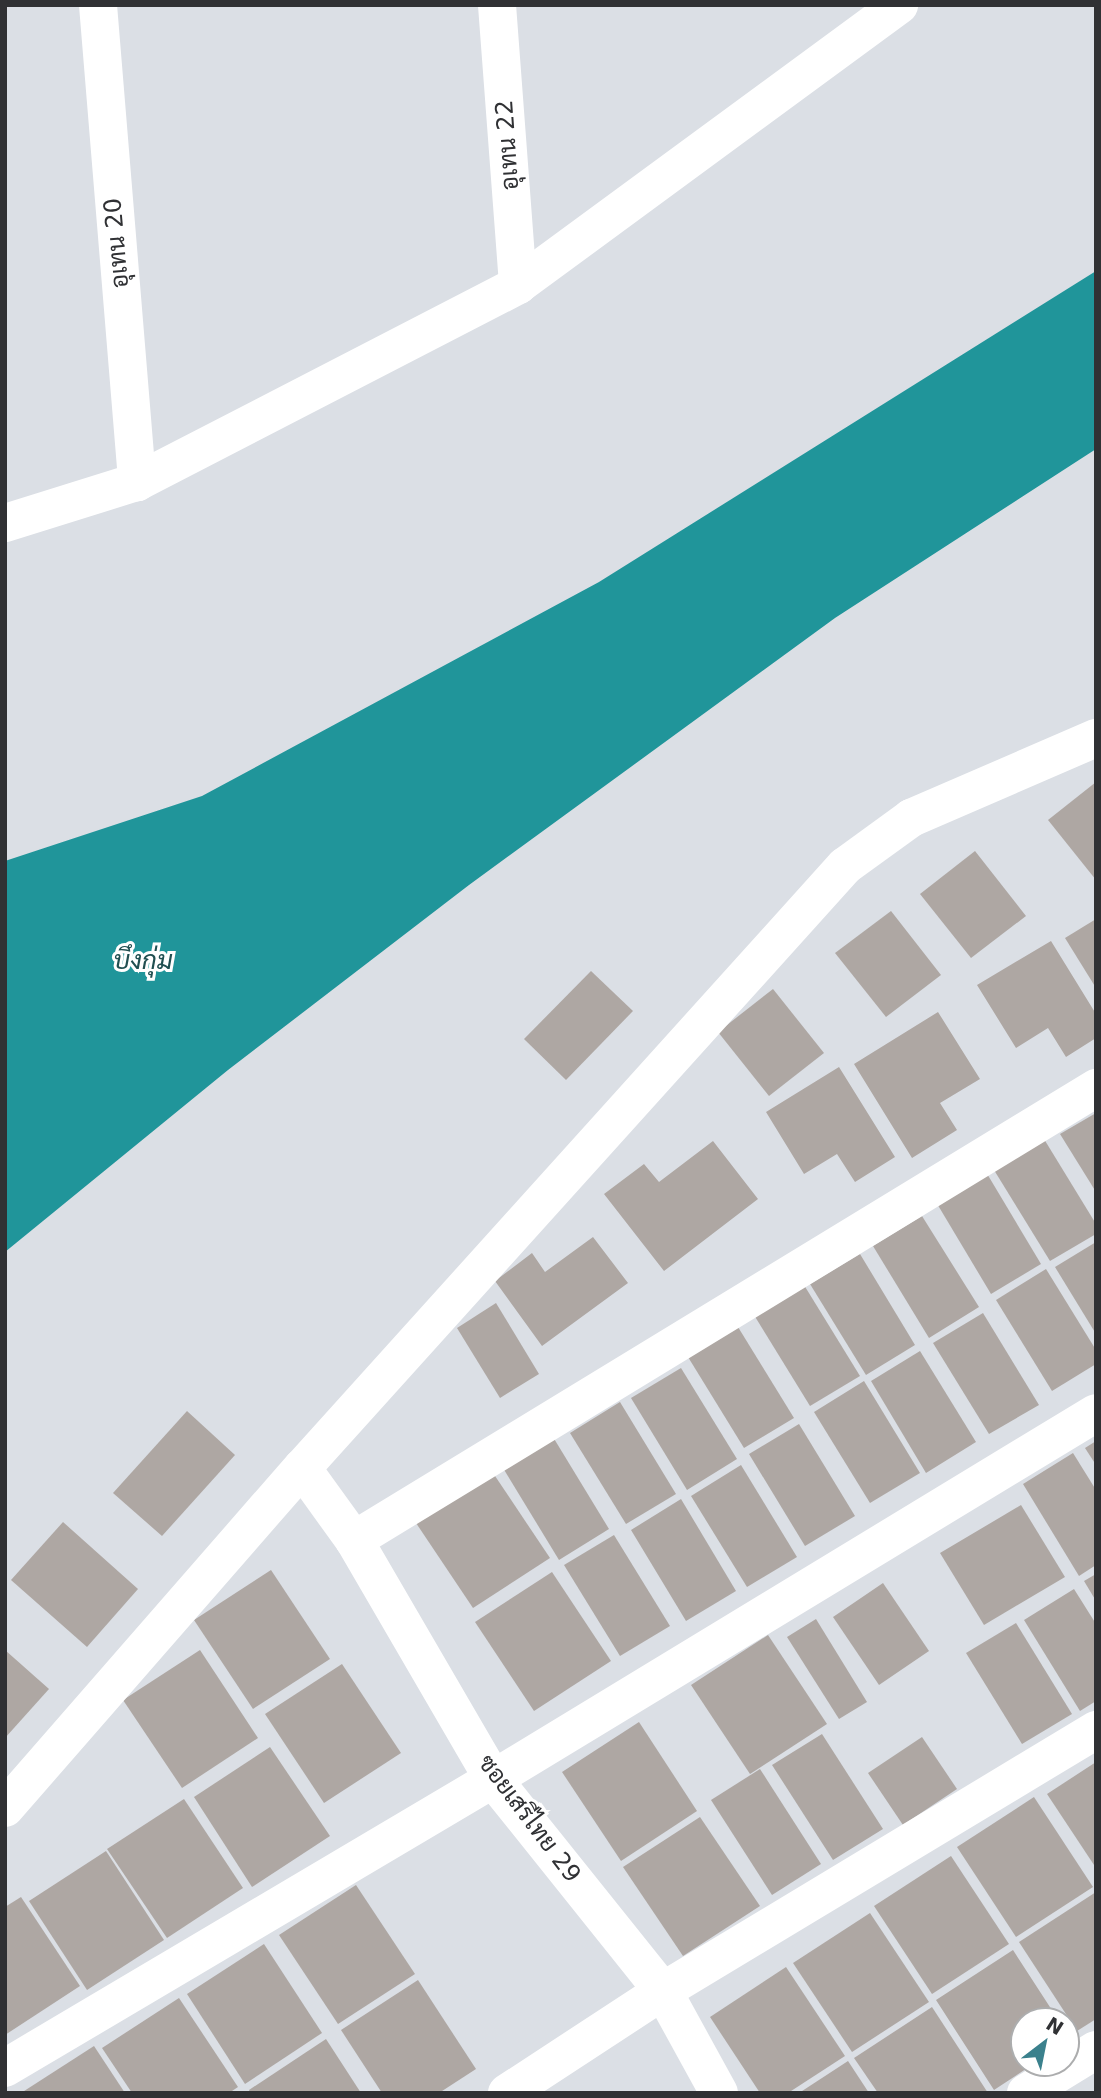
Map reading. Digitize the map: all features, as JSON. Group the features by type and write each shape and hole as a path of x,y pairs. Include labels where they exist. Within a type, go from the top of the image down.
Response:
{"street":[{"name":"อุเทน 20","path":"97,5 137,482"},
{"name":"อุเทน 22","path":"498,5 518,285"},
{"path":"5,523 137,482 518,285 897,6"},
{"path":"5,1808 302,1468 845,866 911,818 1096,738"},
{"path":"354,1540 1096,1088"},
{"path":"5,2068 493,1779 1096,1413"},
{"name":"ซอยเสรีไทย 29","path":"302,1468 354,1540 493,1779 663,1992 719,2093"},
{"path":"507,2093 663,1992 1096,1730"},
{"path":"1026,2093 1096,2050"}],"water":[{"name":"บึงกุ่ม","path":"1096,271 1096,449 835,618 469,885 228,1070 5,1252 5,861 202,796 599,582"}],"building":[{"path":"1096,782 1096,880 1048,820"},
{"path":"975,851 1026,916 971,958 920,894"},
{"path":"891,911 941,975 886,1017 835,953"},
{"path":"1096,919 1096,988 1065,938"},
{"path":"1051,941 1096,1014 1096,1038 1066,1057 1048,1028 1016,1048 977,985"},
{"path":"591,971 633,1011 566,1080 524,1039"},
{"path":"773,989 824,1053 769,1096 718,1032"},
{"path":"938,1012 980,1079 940,1103 957,1130 912,1158 854,1064"},
{"path":"839,1067 895,1157 855,1182 837,1154 804,1174 766,1112"},
{"path":"1096,1113 1096,1192 1060,1134"},
{"path":"1044,1139 1096,1224 1096,1234 1050,1261 994,1170"},
{"path":"713,1141 758,1199 664,1271 604,1194 644,1164 659,1182"},
{"path":"986,1172 1041,1264 991,1294 936,1202"},
{"path":"922,1216 979,1307 929,1338 873,1246"},
{"path":"593,1237 628,1283 542,1346 495,1281 532,1253 545,1272"},
{"path":"1096,1242 1096,1334 1055,1267"},
{"path":"860,1254 915,1345 866,1375 810,1284"},
{"path":"1046,1269 1096,1350 1096,1364 1052,1391 996,1300"},
{"path":"804,1285 860,1376 810,1406 754,1315"},
{"path":"496,1303 539,1374 500,1398 457,1328"},
{"path":"983,1313 1039,1405 989,1434 933,1343"},
{"path":"738,1327 794,1418 744,1448 688,1357"},
{"path":"920,1351 976,1442 926,1473 871,1381"},
{"path":"681,1368 737,1459 687,1490 631,1398"},
{"path":"864,1381 920,1473 870,1503 814,1412"},
{"path":"620,1402 676,1494 626,1524 570,1433"},
{"path":"187,1411 235,1455 162,1536 113,1493"},
{"path":"799,1424 855,1516 805,1546 749,1454"},
{"path":"553,1437 609,1529 559,1560 503,1468"},
{"path":"1096,1441 1096,1465 1085,1448"},
{"path":"1073,1453 1096,1490 1096,1565 1079,1576 1023,1484"},
{"path":"741,1465 797,1557 747,1587 691,1496"},
{"path":"491,1470 550,1558 473,1608 414,1520"},
{"path":"681,1499 736,1591 686,1621 631,1530"},
{"path":"1021,1505 1065,1577 984,1625 940,1553"},
{"path":"63,1522 138,1589 87,1647 11,1580"},
{"path":"614,1535 670,1626 620,1656 564,1565"},
{"path":"271,1570 330,1659 253,1709 194,1620"},
{"path":"552,1572 611,1661 534,1711 475,1622"},
{"path":"1096,1574 1096,1601 1084,1581"},
{"path":"883,1583 929,1651 879,1685 833,1617"},
{"path":"1074,1589 1096,1624 1096,1701 1080,1711 1024,1620"},
{"path":"816,1619 867,1702 839,1719 787,1637"},
{"path":"1016,1623 1072,1714 1022,1744 966,1653"},
{"path":"768,1635 827,1724 750,1774 691,1685"},
{"path":"5,1650 49,1689 5,1738"},
{"path":"200,1650 258,1738 182,1788 123,1700"},
{"path":"342,1664 401,1753 324,1803 265,1714"},
{"path":"639,1722 697,1811 621,1861 562,1772"},
{"path":"822,1734 883,1829 833,1860 772,1765"},
{"path":"922,1737 957,1789 903,1825 868,1773"},
{"path":"270,1747 330,1836 252,1887 194,1797"},
{"path":"1096,1762 1096,1868 1047,1794"},
{"path":"760,1769 821,1864 772,1895 711,1800"},
{"path":"1034,1797 1093,1887 1016,1937 957,1847"},
{"path":"184,1799 243,1888 167,1938 107,1849"},
{"path":"700,1817 760,1906 683,1956 623,1867"},
{"path":"106,1851 164,1940 87,1990 29,1901"},
{"path":"951,1856 1009,1944 932,1994 874,1906"},
{"path":"356,1885 415,1974 338,2024 279,1935"},
{"path":"1096,1892 1096,2019 1080,2029 1080,2007 1061,2007 1019,1942"},
{"path":"21,1897 80,1986 5,2035 5,1907"},
{"path":"870,1913 929,2002 852,2052 793,1963"},
{"path":"264,1944 322,2033 245,2084 187,1994"},
{"path":"1013,1950 1050,2007 1010,2007 1010,2077 1014,2077 994,2090 936,2000"},
{"path":"786,1967 845,2056 788,2093 760,2093 710,2017"},
{"path":"418,1980 476,2069 439,2093 382,2093 341,2030"},
{"path":"179,1998 238,2087 229,2093 132,2093 102,2048"},
{"path":"932,2007 988,2093 878,2093 854,2058"},
{"path":"326,2039 361,2093 250,2093 249,2090"},
{"path":"94,2046 125,2093 21,2093"},
{"path":"848,2061 869,2093 799,2093"}]}
